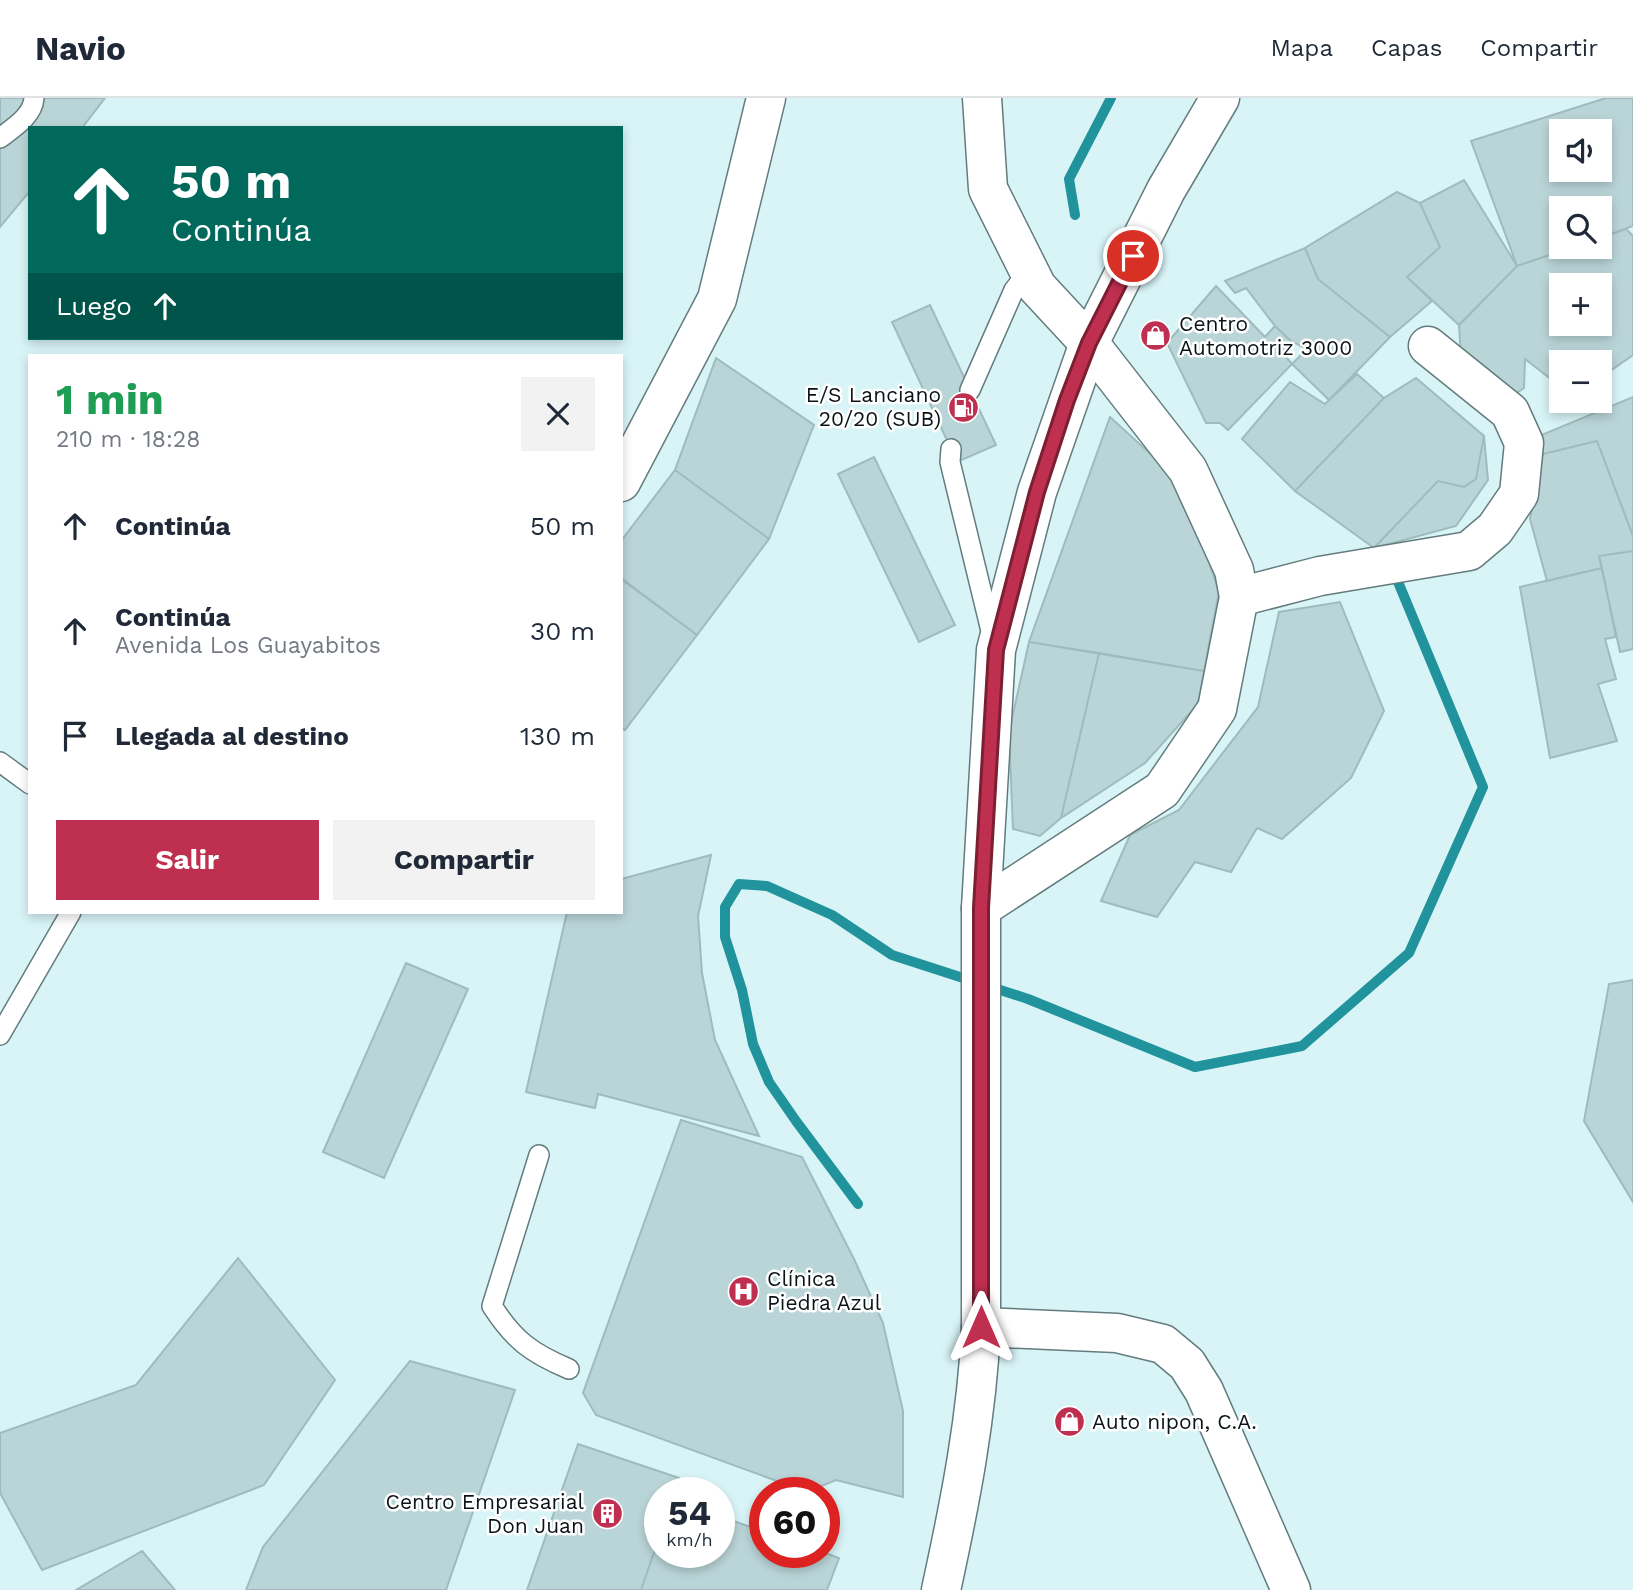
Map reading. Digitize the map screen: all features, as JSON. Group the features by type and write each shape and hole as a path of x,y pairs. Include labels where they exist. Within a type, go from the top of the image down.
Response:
{"street":[{"path":"623,478 717,299 766,98"},
{"path":"981,908 1162,790 1217,709 1239,597 1234,570 1188,470 1089,343 1037,287 988,189 982,98"},
{"path":"941,1590 971,1440 978,1385 981,1327 981,908 996,650 1037,492 1089,343 1166,190 1220,98"},
{"path":"1239,597 1320,576 1469,551 1496,529 1519,495 1524,443 1510,412 1428,346"},
{"path":"981,1327 1116,1333 1163,1344 1187,1364 1204,1391 1291,1590"}],"lane":[{"path":"0,138 21,121 34,98"},
{"path":"970,390 1014,290 1029,271"},
{"path":"951,449 950,462 996,650"},
{"path":"0,762 28,783"},
{"path":"0,1035 70,914"},
{"path":"539,1155 492,1306 508,1330 539,1357 569,1369"}],"building":[{"path":"0,98 105,98 84,126 28,126 28,193 0,227"},
{"path":"1606,98 1633,98 1633,226 1612,234 1612,196 1549,196 1549,255 1517,266 1471,141"},
{"path":"1464,180 1517,266 1459,325 1407,277 1440,247 1420,203"},
{"path":"1397,192 1420,203 1440,247 1407,277 1432,301 1390,337 1318,279 1305,248"},
{"path":"1626,229 1633,236 1633,355 1612,370 1612,350 1549,350 1549,378 1525,359 1524,388 1508,399 1461,357 1459,325 1517,266 1549,255 1549,259 1612,259 1612,234"},
{"path":"1305,248 1318,279 1390,337 1329,400 1292,364 1307,349 1291,341 1275,326 1246,288 1235,293 1225,281"},
{"path":"1216,286 1265,337 1275,326 1291,341 1282,352 1292,364 1228,430 1220,423 1206,423 1167,343"},
{"path":"930,305 996,445 957,462 892,322"},
{"path":"716,358 814,425 769,539 675,470"},
{"path":"1357,374 1384,398 1295,491 1242,439 1290,382 1325,404"},
{"path":"1416,378 1484,436 1476,479 1464,487 1438,481 1374,548 1295,491 1384,398"},
{"path":"1633,397 1633,536 1597,441 1543,454 1539,436 1594,413 1612,413 1612,406"},
{"path":"1110,417 1168,470 1199,532 1219,592 1204,671 1029,642"},
{"path":"1484,436 1488,480 1456,526 1374,548 1438,481 1464,487 1476,479"},
{"path":"1597,441 1633,536 1633,551 1599,556 1602,568 1547,581 1530,519 1543,454"},
{"path":"874,457 955,625 919,642 838,474"},
{"path":"675,470 769,539 697,635 623,580 623,538"},
{"path":"1633,551 1633,649 1620,652 1599,556"},
{"path":"1602,568 1616,637 1605,639 1616,679 1598,684 1617,741 1550,758 1520,587"},
{"path":"623,580 697,635 625,730 623,729"},
{"path":"1340,602 1384,711 1351,778 1282,839 1257,828 1231,872 1195,862 1157,917 1101,901 1130,835 1179,810 1258,707 1279,612"},
{"path":"1029,642 1099,653 1061,818 1040,836 1013,829 1009,732"},
{"path":"1099,653 1204,671 1198,704 1145,763 1061,818"},
{"path":"711,855 698,916 702,973 715,1040 759,1136 598,1094 595,1108 526,1092 567,914 623,914 623,878"},
{"path":"406,963 468,989 384,1178 323,1152"},
{"path":"1633,980 1633,1202 1584,1121 1609,984"},
{"name":"Clínica Piedra Azul","path":"681,1120 802,1157 883,1323 903,1411 903,1497 840,1481 840,1477 766,1477 596,1415 583,1393"},
{"path":"238,1258 335,1380 264,1485 42,1570 0,1493 0,1433 136,1385"},
{"path":"410,1361 515,1390 446,1590 246,1590 263,1547"},
{"name":"Centro Empresarial Don Juan","path":"578,1444 676,1477 644,1477 644,1568 649,1568 641,1590 527,1590"},
{"path":"735,1522 749,1526 749,1568 835,1568 827,1590 641,1590 649,1568 735,1568"},
{"path":"142,1551 175,1590 76,1590"}],"waterway":[{"path":"1075,215 1069,179 1111,98"},
{"path":"858,1204 769,1082 753,1044 742,990 725,937 725,907 739,884 767,886 832,915 892,955 1028,999 1195,1067 1302,1046 1409,953 1483,787 1396,577"}],"place":[{"name":"Centro Automotriz 3000","path":"1156,336"},
{"name":"E/S Lanciano 20/20 (SUB)","path":"964,407"},
{"name":"Clínica Piedra Azul","path":"744,1291"},
{"name":"Auto nipon, C.A.","path":"1069,1422"},
{"name":"Centro Empresarial Don Juan","path":"607,1514"}],"route":[{"path":"981,1327 981,908 996,650 1037,492 1067,400 1089,343 1133,256"}]}
